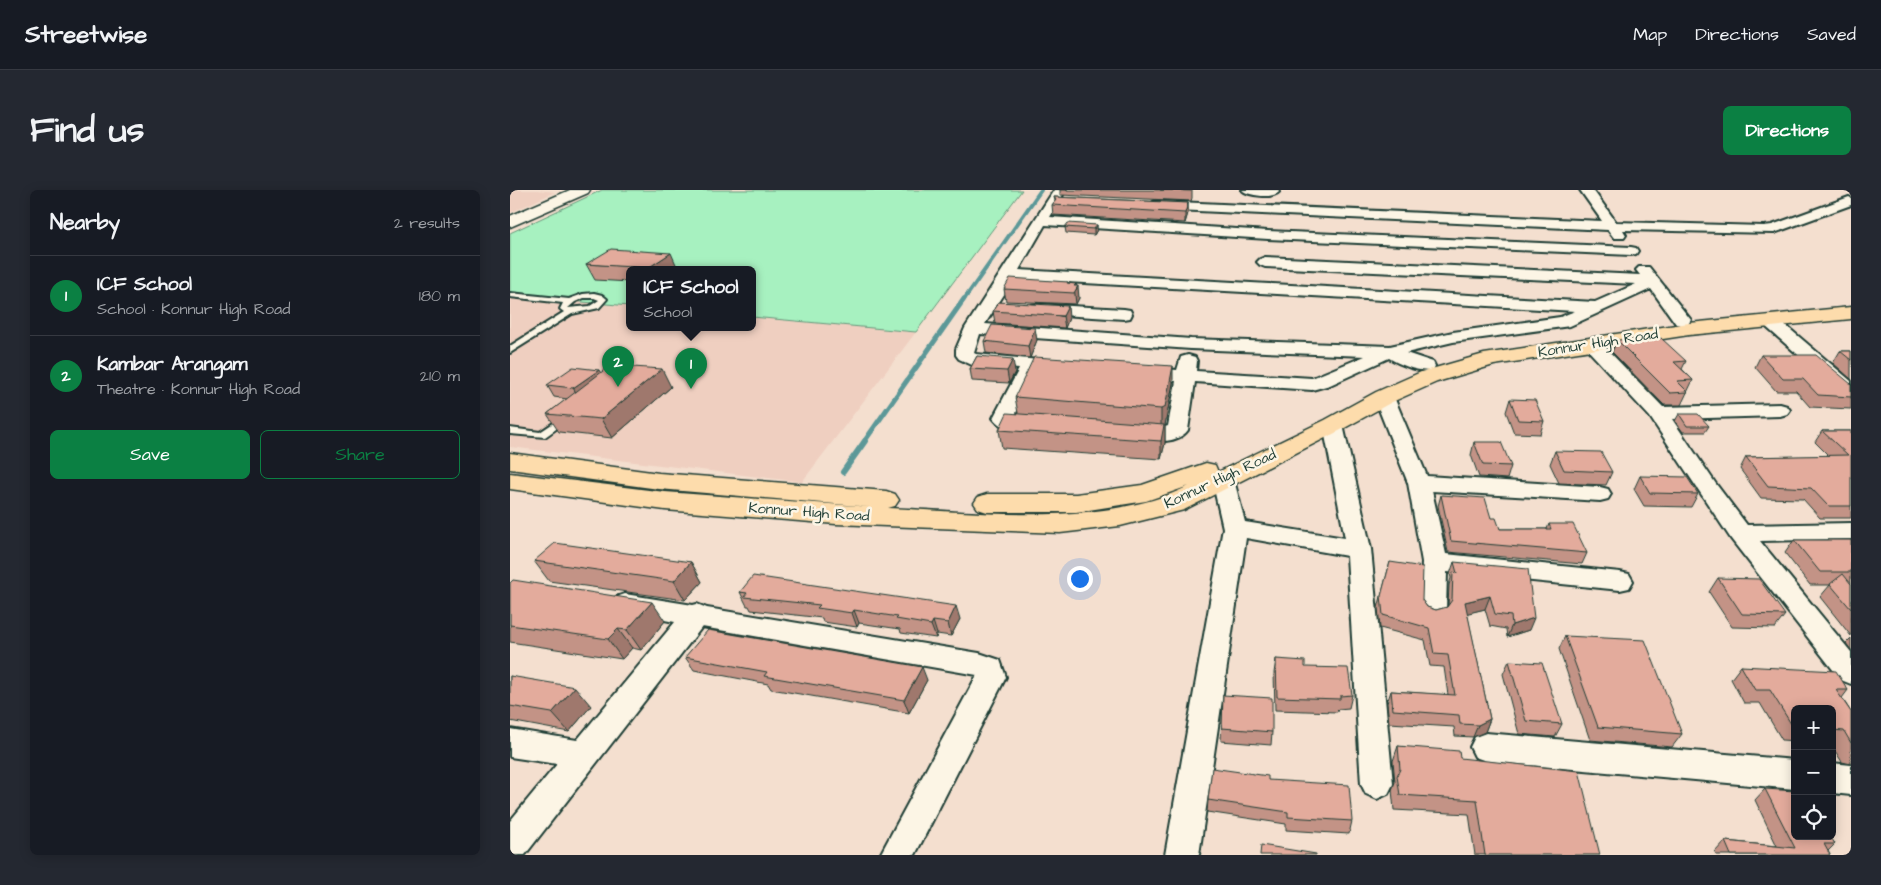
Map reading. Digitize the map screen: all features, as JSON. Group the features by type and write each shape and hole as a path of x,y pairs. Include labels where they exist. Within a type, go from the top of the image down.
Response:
{"main road":[{"path":"510,462 659,481 924,503 1076,503 1146,494 1206,471 1402,374 1457,356 1510,344 1682,320 1851,305"},
{"name":"Konnur High Road","path":"510,481 665,502 836,515 1060,524 1120,517 1175,504 1333,425 1384,397 1429,377 1492,359 1690,329 1851,313"}],"street":[{"path":"510,222 583,190"},
{"path":"1248,190 1273,191 1262,289"},
{"path":"1586,190 1682,320"},
{"path":"1073,202 1056,195 974,328 965,349 965,354 972,359 1030,366 1079,369"},
{"path":"1142,205 1613,226 1770,230 1850,199"},
{"path":"1041,222 1268,235 1631,251"},
{"path":"1265,262 1653,281"},
{"path":"1009,274 1597,307"},
{"path":"1127,372 1312,384 1323,381 1390,351 1453,337 1564,322 1653,281"},
{"path":"988,306 1124,314"},
{"path":"1771,322 1851,391"},
{"path":"974,328 1191,344 1390,351 1402,358 1426,366"},
{"path":"1114,430 1164,435 1178,430 1191,344"},
{"path":"1593,345 1658,413 1740,534 1851,672"},
{"path":"1030,366 1003,418 1009,423 1057,426"},
{"path":"1384,397 1419,483 1435,562 1433,611"},
{"path":"1658,413 1780,410"},
{"path":"1333,425 1358,549 1364,595 1377,784"},
{"path":"1182,855 1235,528 1222,480"},
{"path":"1419,483 1600,494"},
{"path":"1235,528 1358,549"},
{"path":"1740,534 1851,531"},
{"path":"1435,562 1620,581"},
{"path":"598,600 697,614 979,664 990,668 992,678 897,855"},
{"path":"510,847 697,614"},
{"path":"510,743 584,755"},
{"path":"1486,747 1791,775"},
{"path":"1836,778 1851,780"}],"lane":[{"path":"510,294 570,301 587,296 598,296 603,299 600,304 590,309 571,311 510,350"},
{"path":"570,301 564,308 571,311"},
{"path":"510,431 542,435 572,413"}],"shaded area":[{"path":"510,190 537,190 555,192 510,213"},
{"path":"510,296 626,306 626,331 756,331 756,317 916,332 802,482 510,447"}],"green space":[{"path":"602,190 1022,190 916,332 756,317 756,266 626,266 626,306 510,296 510,233"}],"building":[{"path":"1160,190 1192,190 1191,191"},
{"path":"1054,197 1188,203 1185,213 1052,205 1056,200"},
{"path":"1068,223 1097,225 1094,229 1065,227"},
{"path":"611,249 671,253 651,266 586,264"},
{"path":"1010,278 1068,282 1078,286 1074,293 1004,289"},
{"path":"998,302 1068,306 1063,316 993,311"},
{"path":"992,325 1035,328 1028,346 984,341"},
{"path":"1661,338 1686,361 1674,362 1693,380 1677,381 1688,392 1670,393 1617,340"},
{"path":"1840,351 1851,351 1851,360"},
{"path":"1761,355 1816,355 1851,384 1851,397 1818,395 1803,379 1783,379"},
{"path":"977,356 1013,359 1007,371 970,369"},
{"path":"1034,357 1173,366 1165,407 1161,409 1015,397"},
{"path":"604,365 662,369 601,419 547,414 603,371"},
{"path":"573,367 599,370 573,388 547,385"},
{"path":"1510,399 1535,400 1544,421 1518,420"},
{"path":"1007,413 1164,425 1161,441 999,430"},
{"path":"1679,414 1698,414 1709,426 1687,426"},
{"path":"1822,431 1851,431 1851,506 1828,506 1811,488 1768,486 1746,457 1848,455"},
{"path":"1474,442 1501,442 1511,466 1483,465"},
{"path":"1555,451 1601,452 1612,472 1564,470"},
{"path":"1640,476 1687,477 1698,494 1650,493"},
{"path":"1441,495 1485,498 1491,518 1496,518 1500,529 1551,529 1549,524 1573,524 1587,553 1451,541"},
{"path":"1794,540 1851,540 1851,572 1820,572"},
{"path":"555,543 691,562 674,581 534,561"},
{"path":"1390,562 1423,567 1422,600 1427,607 1436,610 1447,607 1452,600 1453,572 1457,573 1454,562 1528,569 1534,618 1512,625 1511,616 1495,614 1490,596 1465,602 1490,719 1478,725 1460,724 1459,715 1393,710 1391,691 1455,695 1448,655 1434,654 1429,628 1383,615 1381,596"},
{"path":"1843,574 1851,584 1851,609 1830,584"},
{"path":"753,576 956,606 948,623 933,621 931,625 896,619 898,617 854,610 852,613 817,608 820,605 744,597 747,593 740,592"},
{"path":"1718,578 1759,579 1785,615 1742,614"},
{"path":"513,580 652,602 627,630 618,629 608,639 510,625 510,583"},
{"path":"708,630 922,667 904,700 764,676 767,672 685,657"},
{"path":"1565,636 1645,640 1682,734 1598,727"},
{"path":"1276,659 1305,661 1305,667 1348,668 1352,695 1340,696 1340,699 1277,697"},
{"path":"1509,661 1542,663 1562,724 1526,721"},
{"path":"1741,666 1836,671 1848,690 1836,690 1851,712 1851,743 1844,731 1836,730 1836,705 1791,705 1791,724 1770,690 1755,690"},
{"path":"510,676 575,687 552,713 510,706"},
{"path":"1223,695 1272,698 1272,732 1222,728"},
{"path":"1398,746 1459,751 1460,758 1579,771 1600,855 1485,855 1477,800 1400,795 1397,776 1400,769"},
{"path":"1212,768 1268,776 1268,780 1349,785 1352,821 1288,817 1288,812 1208,800"},
{"path":"1765,789 1791,791 1791,840 1832,840 1835,844 1824,844 1830,855 1731,855 1725,841 1795,848"},
{"path":"1261,845 1316,854 1316,855 1260,855"}],"waterway":[{"path":"963,301 1041,190"},
{"path":"864,442 964,299"},
{"path":"843,472 865,441"}],"place":[{"name":"Kambar Arangam","path":"618,387"},
{"name":"ICF School","path":"691,389"}]}
